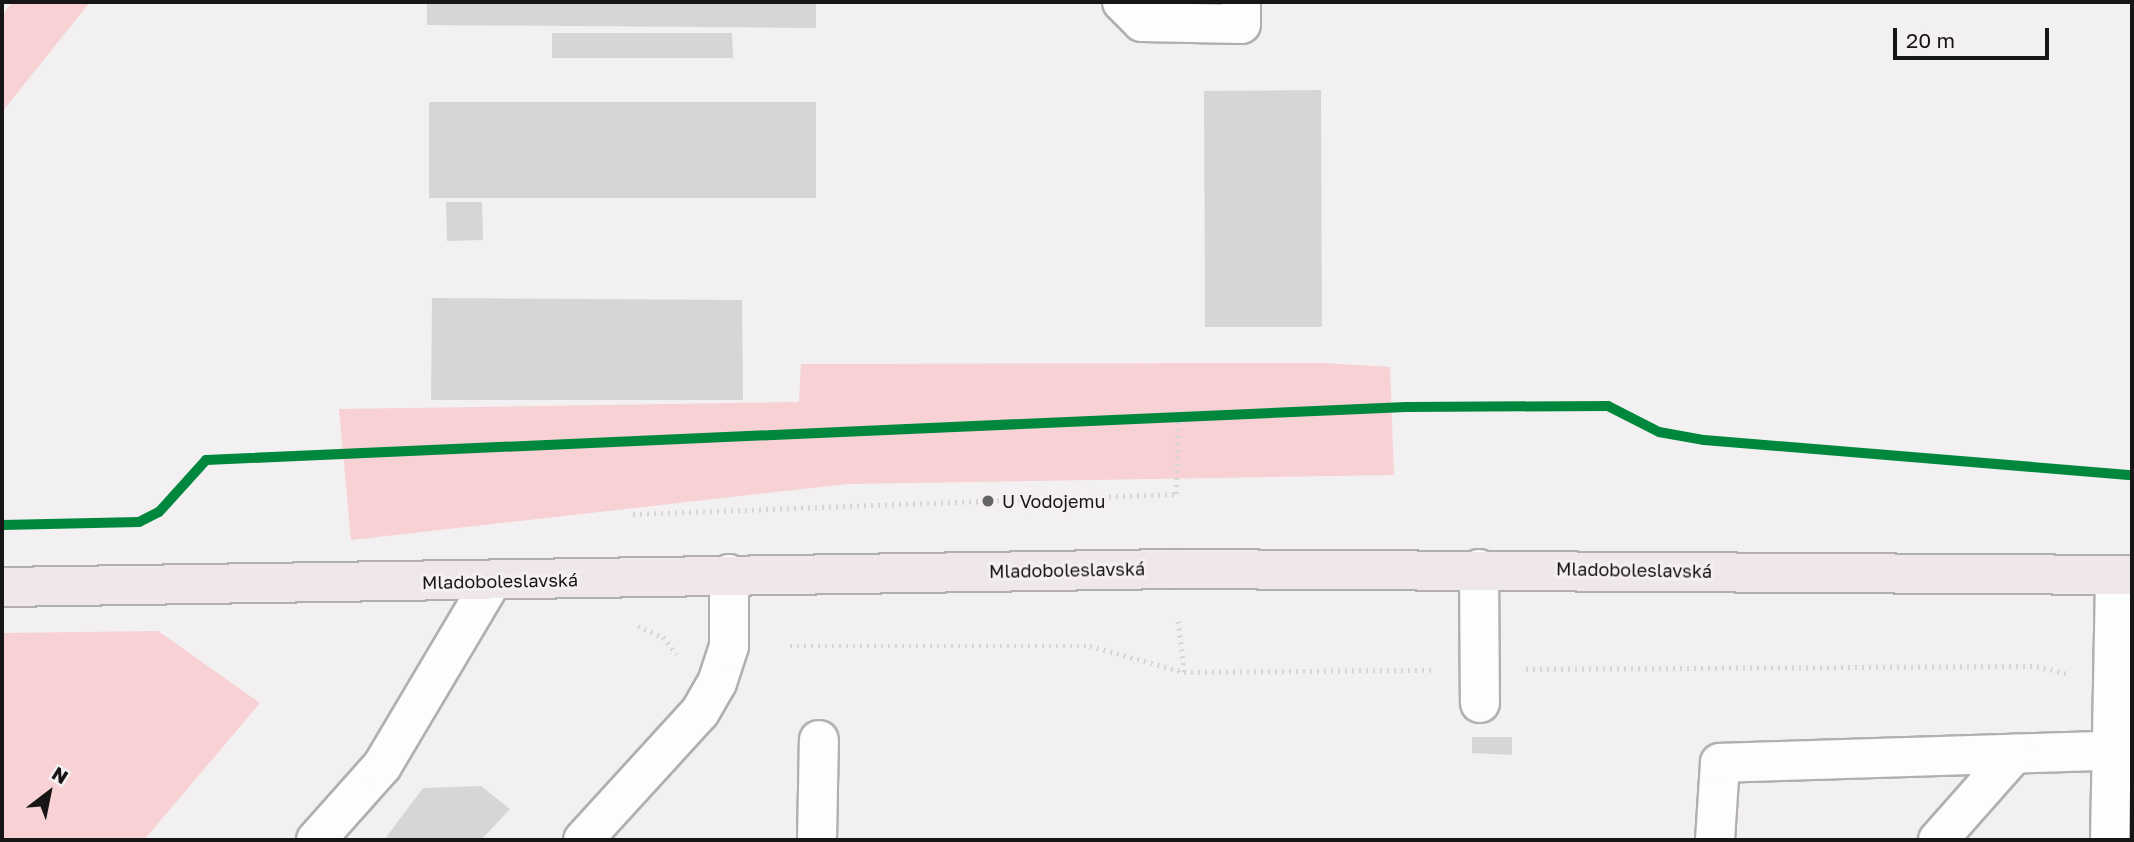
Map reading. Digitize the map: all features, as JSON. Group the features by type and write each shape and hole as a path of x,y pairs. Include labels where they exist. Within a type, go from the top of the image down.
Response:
{"main road":[{"name":"Mladoboleslavská","path":"2,587 492,581 729,574 1479,569 2123,575"}],"lane":[{"path":"1122,2 1142,22 1241,24 1241,2"},
{"path":"1479,569 1480,686"},
{"path":"583,840 706,702 729,646 729,574"},
{"path":"2110,840 2113,683 2123,575"},
{"path":"316,840 382,766 492,581"},
{"path":"817,840 819,740"},
{"path":"1715,840 1720,763 2112,751"},
{"path":"1938,840 2014,754"}],"path":[{"path":"1165,417 1192,416"},
{"path":"633,514 1176,494 1179,417"},
{"path":"1178,621 1184,671"},
{"path":"790,646 1090,646 1184,671 1480,686 2036,666 2113,683"}],"shaded area":[{"path":"12,2 90,2 2,112 2,16"},
{"path":"1323,363 1390,367 1394,475 847,484 351,540 339,409 799,402 801,364"},
{"path":"158,631 260,703 144,840 2,840 2,633"}],"building":[{"path":"427,2 816,2 816,28 427,25"},
{"path":"552,33 732,33 733,58 552,58"},
{"path":"1321,90 1322,327 1205,327 1204,91"},
{"path":"429,102 816,102 816,198 429,198"},
{"path":"446,202 482,202 483,240 447,241"},
{"path":"432,298 742,300 743,400 431,400"},
{"path":"1472,737 1512,737 1512,755 1472,753"},
{"path":"481,786 510,809 481,840 384,840 423,788"}],"cycle path":[{"path":"2,525 139,522 159,512 206,460 1406,407 1608,406 1659,432 1704,440 2132,475"}],"place":[{"name":"U Vodojemu","path":"988,501"}]}
